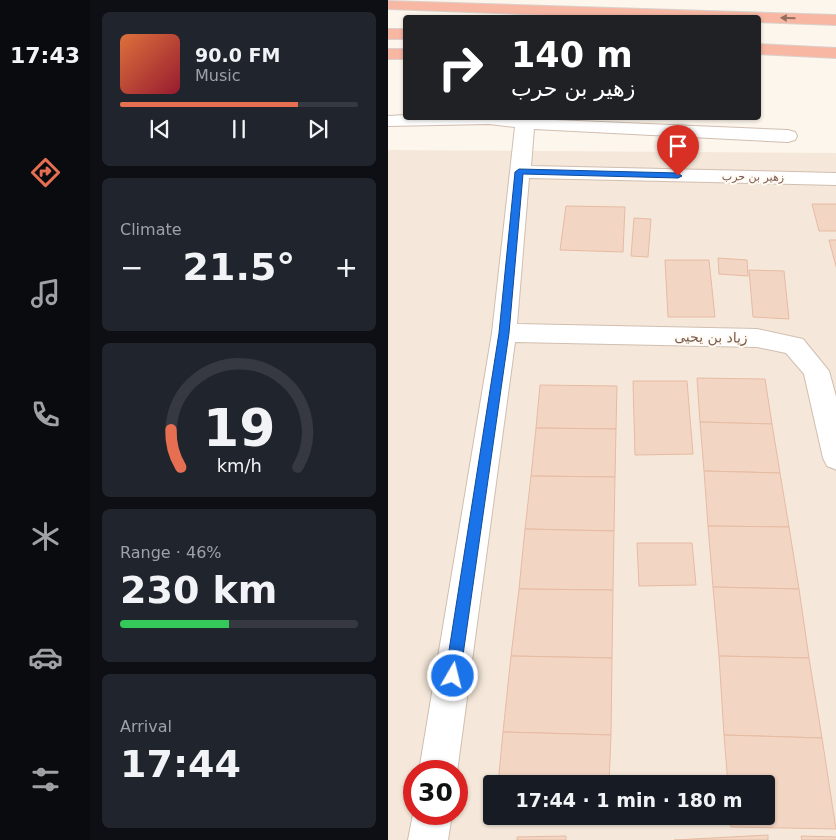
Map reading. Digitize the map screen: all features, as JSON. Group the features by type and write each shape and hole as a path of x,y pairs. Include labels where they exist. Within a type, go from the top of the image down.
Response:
{"highway":[{"path":"543,0 715,15"},
{"path":"388,6 692,15"},
{"path":"761,17 836,20"},
{"path":"388,34 403,34"},
{"path":"761,49 836,53"},
{"path":"388,54 403,54"},
{"path":"761,63 836,65"}],"street":[{"path":"388,120 403,120"},
{"path":"498,120 564,127 788,136"},
{"path":"440,760 504,333 525,123"},
{"name":"زهير بن حرب","path":"519,172 836,179"},
{"name":"زياد بن يحيى","path":"504,333 757,338 794,346 816,371 836,458"},
{"path":"428,840 430,825"}],"shaded area":[{"path":"388,150 836,153 836,840 388,840"}],"building":[{"path":"812,204 837,204 837,231 819,231"},
{"path":"566,206 625,207 623,252 560,250"},
{"path":"634,218 651,219 648,257 631,256"},
{"path":"829,240 837,240 837,270"},
{"path":"718,258 747,260 748,276 719,274"},
{"path":"665,260 709,260 715,317 668,317"},
{"path":"749,270 784,271 789,319 753,317"},
{"path":"697,378 765,379 772,424 700,422"},
{"path":"633,381 687,381 693,454 635,455"},
{"path":"540,385 617,386 616,429 536,428"},
{"path":"700,422 772,424 780,473 704,471"},
{"path":"536,428 616,429 615,477 531,476"},
{"path":"704,471 780,473 789,527 708,526"},
{"path":"531,476 615,477 614,531 525,529"},
{"path":"708,526 789,527 799,589 713,587"},
{"path":"525,529 614,531 613,590 519,589"},
{"path":"637,543 692,543 696,585 639,586"},
{"path":"713,587 799,589 809,658 719,656"},
{"path":"519,589 613,590 612,658 511,656"},
{"path":"511,656 612,658 611,735 503,732"},
{"path":"719,656 809,658 822,738 724,735"},
{"path":"503,732 611,735 609,775 499,775"},
{"path":"724,735 822,738 836,829 731,827 731,825 775,825 775,775 727,775"},
{"path":"768,835 768,840 674,840"},
{"path":"566,836 566,840 517,840 517,837"},
{"path":"801,836 837,837 837,840 802,840"}],"route":[{"path":"453,676 504,333 519,172 678,176"}]}
